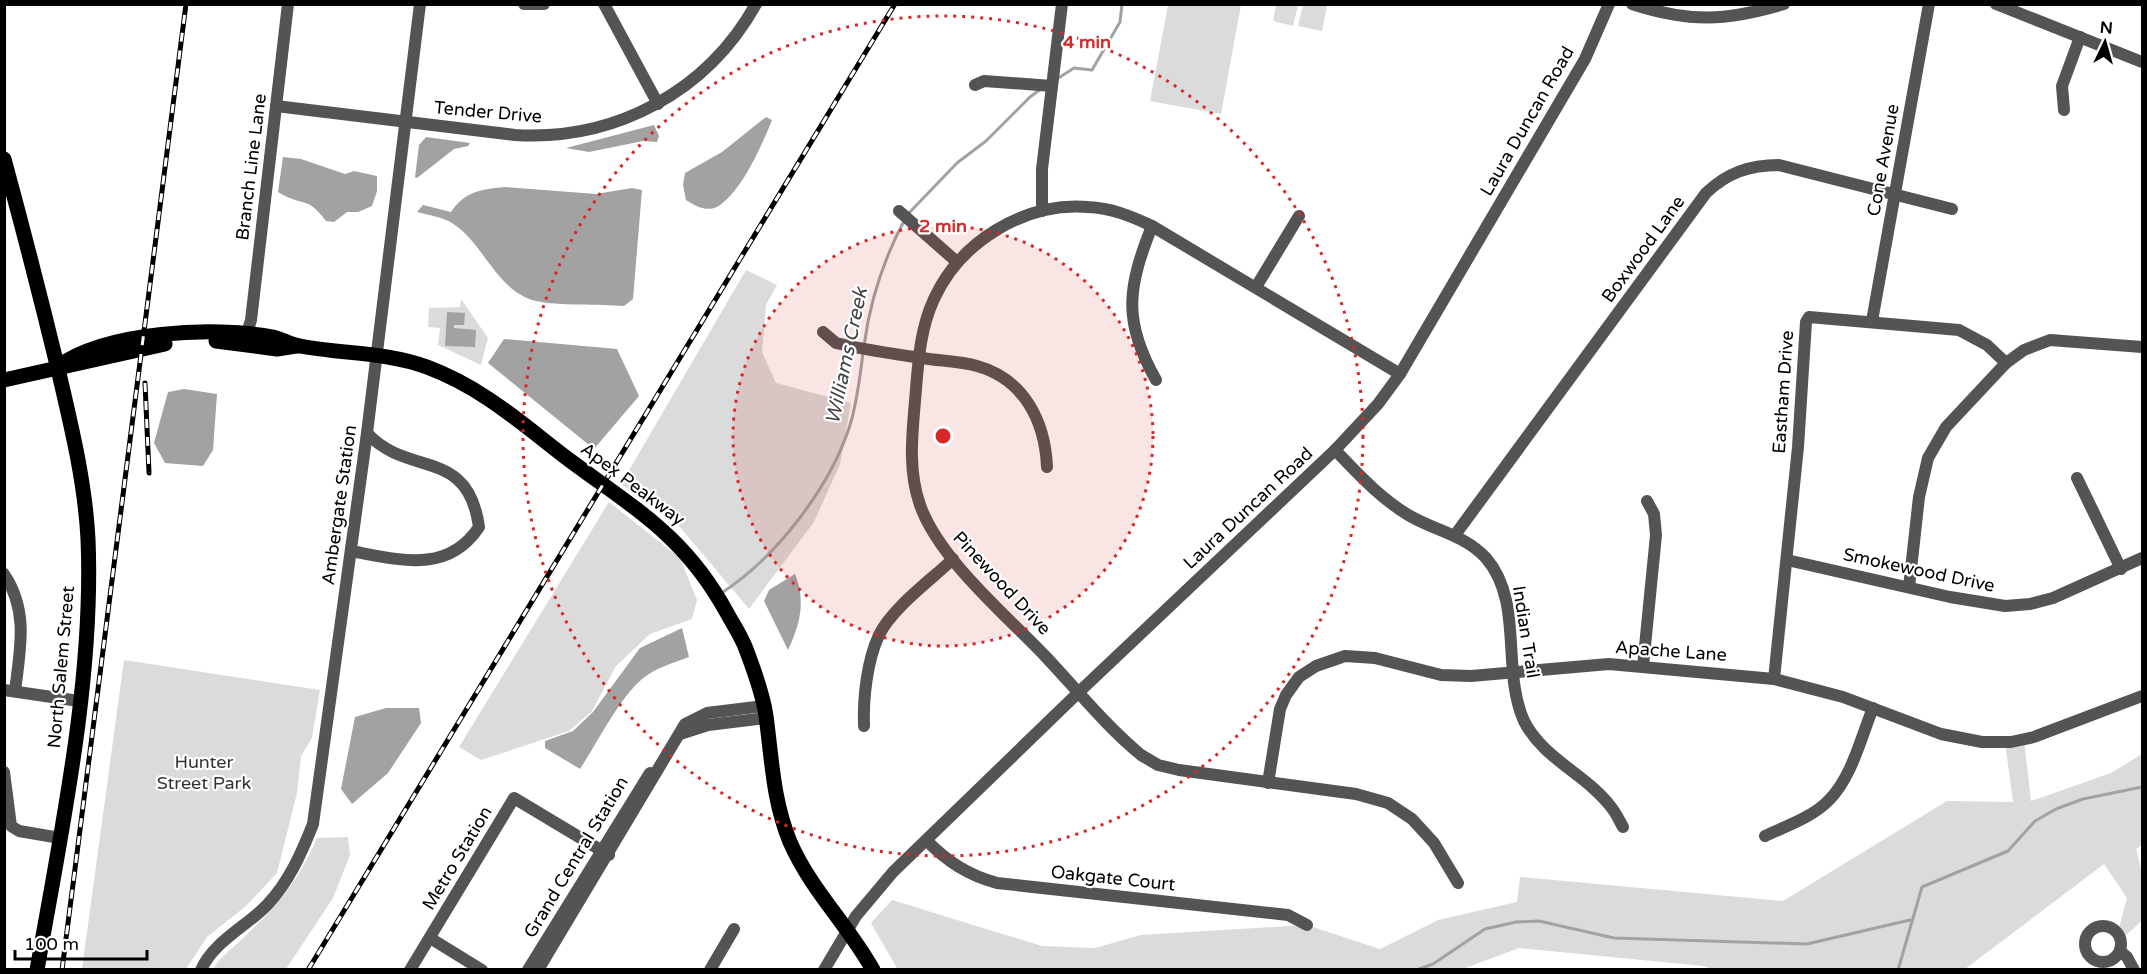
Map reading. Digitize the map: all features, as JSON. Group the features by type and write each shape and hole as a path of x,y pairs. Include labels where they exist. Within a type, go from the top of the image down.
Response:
{"main road":[{"name":"North Salem Street","path":"4,159 39,286 57,367 82,484 88,539 88,621 79,701 60,838 37,969"},
{"name":"Apex Peakway","path":"57,367 74,354 144,337 189,332 247,333 277,338 296,346 376,356 424,366 474,388 635,507 674,539 707,577 746,647 765,712 772,777 778,807 791,844 821,897 848,930 873,969"},
{"name":"Apex Peakway","path":"4,380 57,367 77,366 142,348 183,341 214,341 278,349 296,346"}],"street":[{"name":"Branch Line Lane","path":"247,333 251,320 288,4"},
{"name":"Ambergate Station","path":"201,969 208,957 268,904 286,879 313,824 367,433 420,4"},
{"path":"524,4 544,4"},
{"path":"604,4 658,104"},
{"name":"Tender Drive","path":"276,106 515,135 550,136 602,127 658,104 706,69 734,38 756,4"},
{"path":"1042,211 1042,169 1062,4"},
{"name":"Laura Duncan Road","path":"824,969 848,930 882,884 1079,692 1335,450 1378,404 1400,374 1585,59 1609,4"},
{"path":"1632,4 1666,15 1705,20 1753,14 1784,4"},
{"name":"Cone Avenue","path":"1872,321 1929,4"},
{"path":"1996,4 2142,62"},
{"path":"2064,110 2061,86 2080,36"},
{"path":"975,86 984,81 1052,86"},
{"name":"Boxwood Lane","path":"1455,535 1706,194 1716,184 1745,168 1779,165 1953,209"},
{"name":"Pinewood Drive","path":"1400,374 1256,287 1129,215 1101,208 1073,207 1042,211 997,230 957,262 933,301 924,330 919,358 911,456 915,486 929,525 953,559 1128,744 1158,765 1268,783 1356,794 1388,803 1412,819 1434,843 1458,883"},
{"path":"899,211 957,262"},
{"path":"1256,287 1299,216"},
{"path":"1152,226 1136,267 1132,296 1139,345 1156,381"},
{"name":"Eastham Drive","path":"1774,679 1787,560 1806,322 1809,317 1959,330 1987,345 2006,363"},
{"path":"823,332 836,343 977,366 990,371 1016,388 1037,417 1046,445 1047,467"},
{"path":"1909,587 1919,497 1928,458 1946,427 2006,363 2024,350 2050,340 2142,346"},
{"path":"351,551 435,560 464,546 479,527 473,498 458,479 438,468 382,448 367,433"},
{"name":"Indian Trail","path":"1335,450 1395,507 1413,518 1455,535 1479,551 1494,568 1506,597 1514,672 1523,719 1532,734 1553,757 1611,806 1623,827"},
{"path":"2077,478 2121,569"},
{"path":"1643,666 1656,535 1654,514 1647,501"},
{"name":"Smokewood Drive","path":"1787,560 1989,605 2019,605 2053,598 2142,558"},
{"path":"864,726 863,706 879,635 891,618 953,559"},
{"path":"4,574 18,602 21,623 10,690 79,701"},
{"name":"Apache Lane","path":"1268,783 1280,709 1286,695 1299,678 1329,660 1360,656 1441,675 1471,676 1609,664 1774,679 1812,687 1959,739 2011,742 2056,730 2142,696"},
{"path":"1765,836 1800,820 1829,800 1849,767 1873,708"},
{"name":"Grand Central Station","path":"528,969 654,780 658,767 685,724 707,713 765,712"},
{"path":"4,772 12,826 19,831 60,838"},
{"name":"Metro Station","path":"410,969 514,798 604,852"},
{"name":"Oakgate Court","path":"927,841 949,862 967,873 997,883 1288,915 1307,925"},
{"name":"Grand Central Station","path":"538,969 604,852"},
{"path":"710,969 734,929"},
{"path":"430,938 482,969"},
{"path":"2120,951 2127,957 2134,969"}],"green space":[{"path":"1168,5 1241,5 1221,114 1150,101"},
{"path":"1276,5 1298,5 1293,26 1273,21"},
{"path":"1303,5 1327,5 1322,31 1298,26"},
{"path":"746,270 777,285 766,305 762,352 776,383 851,403 840,464 814,522 749,609 680,527 621,484"},
{"path":"461,299 488,338 481,365 438,345 440,328 428,327 429,308 460,307"},
{"path":"609,502 680,558 697,600 692,619 650,634 616,666 592,711 569,731 481,760 459,747"},
{"name":"Hunter Street Park","path":"124,660 320,690 312,738 301,756 297,793 277,873 246,906 207,937 186,969 82,969"},
{"path":"2024,739 2031,801 2111,773 2142,754 2142,845 2136,849 2142,872 2142,921 2125,936 2119,928 2127,898 2104,864 1965,969 1715,970 1703,966 1519,948 1460,970 898,970 871,923 892,900 1042,946 1095,948 1141,935 1307,925 1380,949 1438,920 1517,902 1520,877 1783,901 1947,801 2013,802 2005,742"},
{"path":"348,837 350,855 333,898 286,969 213,969 220,959 276,905 298,875 317,838"}],"shaded area":[{"path":"766,117 772,120 757,155 742,180 726,200 717,207 705,209 686,200 683,185 685,173 722,152"},
{"path":"654,125 659,136 657,142 643,141 589,152 566,148"},
{"path":"426,137 470,143 468,146 454,149 417,178 415,177 419,145"},
{"path":"283,157 301,159 345,174 354,171 377,176 377,191 372,206 358,212 347,212 334,222 326,221 309,204 278,192"},
{"path":"505,187 596,194 632,188 642,190 633,299 624,306 545,303 522,296 500,277 473,242 452,223 417,212 423,205 451,212 467,196 488,189"},
{"path":"447,312 465,313 464,325 454,325 454,328 476,330 475,347 445,346"},
{"path":"504,339 617,349 639,396 594,449 488,363"},
{"path":"184,389 217,394 213,450 203,466 165,463 154,443 168,392"},
{"path":"795,574 801,603 796,631 788,650 764,601 769,590"},
{"path":"682,628 689,657 653,672 633,688 580,769 545,748 545,741 573,731 593,712 640,648"},
{"path":"386,708 419,708 421,723 388,773 352,804 341,789 355,717"}],"waterway":[{"name":"Williams Creek","path":"1057,79 1074,68 1092,70 1120,22 1122,4"},
{"name":"Williams Creek","path":"908,214 957,163 986,141 1041,89"},
{"name":"Williams Creek","path":"864,346 878,281 905,219"},
{"name":"Williams Creek","path":"720,594 761,562 780,542 815,497 841,449 850,425 863,353"},
{"path":"1898,970 1922,887 2008,851 2035,821 2056,809 2083,799 2142,787"},
{"path":"1416,970 1433,964 1485,929 1516,922 1539,921 1614,938 1807,944 1910,920"}],"railway":[{"path":"62,970 186,4"},
{"path":"308,970 895,4"},
{"path":"145,383 149,473"}]}
